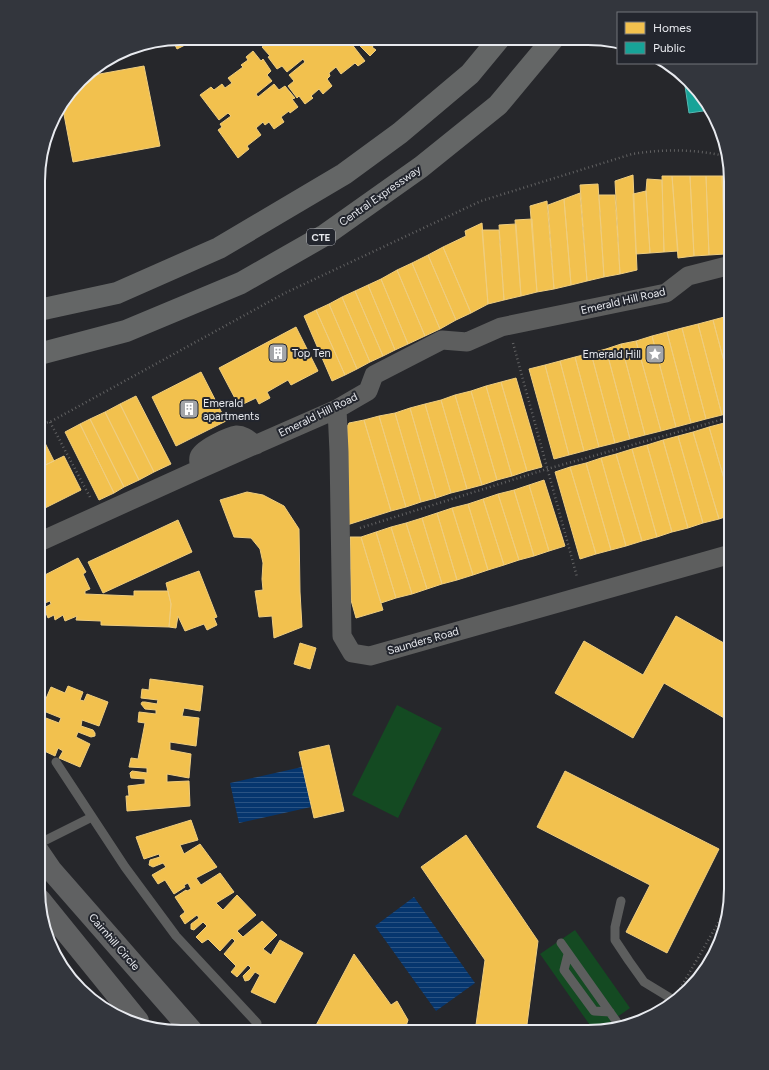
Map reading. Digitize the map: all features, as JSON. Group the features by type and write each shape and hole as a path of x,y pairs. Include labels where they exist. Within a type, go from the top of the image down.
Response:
{"highway":[{"path":"45,309 117,293 219,248 344,174 400,132 470,74 494,45"},
{"name":"Central Expressway","path":"45,352 126,331 242,283 325,235 421,167 498,105 548,45"}],"main road":[{"name":"Cairnhill Circle","path":"45,861 51,870 187,1025"},
{"path":"46,908 135,1017"}],"street":[{"name":"Emerald Hill Road","path":"45,539 337,409 368,391 374,375 442,340 467,342 501,327 666,293 688,276 724,267"},
{"name":"Saunders Road","path":"337,409 342,636 352,653 370,656 724,556"}],"lane":[{"path":"56,762 124,867 176,936 257,1023"},
{"path":"45,840 92,817"},
{"path":"621,901 615,927 615,940 628,961 644,982 670,998"},
{"path":"560,943 568,954 564,970 594,1011 610,1012 617,1022"}],"path":[{"path":"45,423 50,422 285,293 481,201 632,154 657,150 704,152 721,155"},
{"path":"508,326 582,595"},
{"path":"340,534 547,469 724,419"},
{"path":"50,422 99,516"},
{"path":"679,990 720,919"}],"green space":[{"path":"397,705 442,728 398,818 352,795"},
{"path":"575,930 630,1008 608,1023 590,1025 540,954"}],"water":[{"path":"302,767 311,807 239,823 230,783"},
{"path":"414,897 475,983 436,1011 375,926"}],"building: Homes":[{"path":"175,45 185,45 177,49"},
{"path":"265,45 352,45 365,61 358,66 355,63 341,74 336,67 329,73 330,76 327,79 332,86 323,94 319,89 311,96 313,98 305,104 299,96 297,98 288,86 294,81 289,75 305,62 303,59 287,72 282,66 277,69 268,57 270,56 262,47"},
{"path":"359,45 374,45 372,47 376,50 370,56"},
{"path":"253,51 261,61 263,59 271,71 267,75 272,81 256,94 258,97 274,84 279,90 285,86 295,98 292,99 298,107 281,117 284,122 274,129 269,122 265,125 263,122 256,128 261,135 247,146 249,149 238,158 218,130 222,127 220,124 231,116 228,113 219,120 200,95 211,87 214,90 222,84 225,88 232,83 228,78 243,67 241,65 248,60 246,57"},
{"path":"144,66 160,146 73,162 64,112 79,91 97,75"},
{"path":"633,175 637,270 620,274 615,181"},
{"path":"662,176 672,176 678,251 664,252"},
{"path":"672,176 690,176 694,256 678,258"},
{"path":"690,176 706,176 709,255 694,256"},
{"path":"706,176 722,176 724,254 709,255"},
{"path":"722,176 724,176 724,228"},
{"path":"647,179 662,180 664,252 650,253 646,191"},
{"path":"598,184 604,277 587,281 580,185"},
{"path":"646,191 650,253 636,254 633,194"},
{"path":"580,193 587,281 571,285 564,199"},
{"path":"599,195 615,195 620,274 604,277"},
{"path":"564,199 571,285 554,289 548,205"},
{"path":"547,201 554,289 537,292 530,206"},
{"path":"532,219 537,292 521,296 515,220"},
{"path":"482,223 488,304 471,313 443,247 466,236 465,231"},
{"path":"516,224 521,296 504,300 499,225"},
{"path":"482,230 499,230 504,300 488,304"},
{"path":"443,247 471,313 456,320 428,255"},
{"path":"428,255 456,320 440,329 412,263"},
{"path":"412,263 440,329 425,336 397,270"},
{"path":"397,270 425,336 408,344 381,279"},
{"path":"381,279 408,344 395,350 368,285"},
{"path":"368,285 395,350 383,356 355,291"},
{"path":"355,291 383,356 370,362 342,297"},
{"path":"342,297 370,362 357,369 329,304"},
{"path":"329,304 357,369 345,375 316,310"},
{"path":"316,310 345,375 332,381 304,316"},
{"path":"724,317 724,362 713,320"},
{"path":"713,320 724,362 724,414 722,415 698,324"},
{"path":"698,324 722,415 706,419 682,328"},
{"name":"Top Ten","path":"296,327 318,371 291,385 288,380 267,392 270,398 259,404 256,398 239,406 219,368"},
{"path":"682,328 706,419 691,423 667,332"},
{"path":"667,332 691,423 676,427 652,336"},
{"path":"652,336 676,427 661,431 636,341"},
{"path":"636,341 661,431 645,435 621,344"},
{"path":"621,344 645,435 630,439 606,349"},
{"path":"606,349 630,439 615,443 591,353"},
{"path":"591,353 615,443 599,447 575,357"},
{"path":"575,357 599,447 584,451 560,361"},
{"path":"560,361 584,451 569,455 545,365"},
{"path":"545,365 569,455 554,459 529,369"},
{"name":"Emerald apartments","path":"201,372 226,421 176,446 152,397"},
{"path":"516,378 542,467 527,471 501,382"},
{"path":"501,382 527,471 512,476 486,386"},
{"path":"486,386 512,476 497,480 471,391"},
{"path":"471,391 497,480 482,485 455,395"},
{"path":"455,395 482,485 467,489 441,400"},
{"path":"136,396 171,464 154,472 120,404"},
{"path":"441,400 467,489 451,493 425,404"},
{"path":"120,404 154,472 139,480 105,412"},
{"path":"425,404 451,493 436,498 410,408"},
{"path":"410,408 436,498 421,502 395,413"},
{"path":"105,412 139,480 124,487 90,419"},
{"path":"395,413 421,502 406,507 379,416"},
{"path":"379,416 406,507 391,511 364,420"},
{"path":"90,419 124,487 114,493 80,424"},
{"path":"364,420 391,511 347,525 347,427 349,423"},
{"path":"724,423 724,479 709,427"},
{"path":"80,424 114,493 99,500 65,432"},
{"path":"709,427 724,479 724,517 719,519 693,432"},
{"path":"693,432 719,519 703,523 678,436"},
{"path":"678,436 703,523 688,528 663,440"},
{"path":"663,440 688,528 672,532 647,445"},
{"path":"45,443 54,461 45,465"},
{"path":"647,445 672,532 657,537 632,449"},
{"path":"632,449 657,537 642,541 616,454"},
{"path":"616,454 642,541 626,546 601,458"},
{"path":"64,456 81,490 45,508 45,465"},
{"path":"601,458 626,546 611,550 586,463"},
{"path":"586,463 611,550 596,554 570,467"},
{"path":"570,467 596,554 580,559 555,472"},
{"path":"544,480 565,546 549,551 529,485"},
{"path":"529,485 549,551 534,556 514,490"},
{"path":"514,490 534,556 519,560 498,494"},
{"path":"247,492 263,495 284,506 299,529 302,627 274,638 272,616 259,617 255,591 263,590 263,563 260,549 251,538 234,537 220,500"},
{"path":"498,494 519,560 504,565 483,499"},
{"path":"483,499 504,565 488,570 468,504"},
{"path":"468,504 488,570 473,575 452,508"},
{"path":"452,508 473,575 457,580 437,513"},
{"path":"437,513 457,580 442,584 422,518"},
{"path":"422,518 442,584 427,589 406,523"},
{"path":"178,520 192,552 103,593 88,562"},
{"path":"406,523 427,589 412,594 391,527"},
{"path":"391,527 412,594 396,598 376,532"},
{"path":"376,532 396,598 381,603 361,537"},
{"path":"350,537 361,537 383,610 356,618 351,600"},
{"path":"78,558 86,572 83,574 90,589 85,591 85,594 134,596 134,591 168,591 171,604 169,627 101,625 101,621 76,620 77,616 65,621 63,615 55,620 54,615 48,618 45,607 51,604 50,601 45,603 45,575"},
{"path":"199,571 217,617 214,618 217,625 207,630 204,624 185,631 178,616 176,628 169,627 171,604 166,583"},
{"path":"676,616 724,643 724,718 664,683 633,738 555,693 584,641 643,675"},
{"path":"300,643 316,648 310,669 294,664"},
{"path":"150,679 203,686 200,711 184,708 182,716 199,718 196,746 170,742 170,750 191,754 189,778 167,774 167,782 189,781 190,806 127,811 126,796 129,796 128,786 145,784 145,779 131,778 130,773 132,771 147,773 147,768 129,767 131,758 138,759 145,723 138,722 139,712 156,714 156,710 145,709 141,704 142,702 145,702 157,704 158,700 141,698 142,689 149,690"},
{"path":"68,686 83,692 80,700 84,701 87,694 108,702 99,726 82,720 81,726 93,730 95,736 91,737 78,732 76,737 90,744 80,767 59,758 63,751 58,748 55,756 45,751 45,718 59,723 61,718 45,712 45,701 51,687 65,693"},
{"path":"329,745 344,811 314,818 299,752"},
{"path":"565,771 719,849 667,953 626,932 650,885 537,827"},
{"path":"191,820 198,840 180,845 184,854 200,844 217,867 196,878 201,885 220,873 234,892 216,903 223,910 237,895 256,915 237,931 243,937 262,921 277,935 263,949 271,955 280,940 303,953 275,1003 251,992 260,975 255,972 249,980 245,981 243,976 251,968 248,965 237,977 231,972 236,966 224,954 235,941 232,938 220,951 208,939 202,943 196,937 207,926 203,922 194,930 191,929 191,924 199,918 197,915 185,924 180,916 185,912 175,897 186,890 191,889 188,883 184,885 185,887 174,894 165,880 158,884 152,875 166,867 163,863 153,867 149,865 150,860 160,857 159,854 144,859 136,837"},
{"path":"466,835 538,941 527,1025 476,1025 485,960 421,867"},
{"path":"354,954 391,1005 397,1001 408,1020 406,1025 316,1025"}],"building: Public":[{"path":"685,86 704,111 689,113"}],"place":[{"name":"Top Ten","path":"278,353"},
{"name":"Emerald Hill","path":"655,354"},
{"name":"Emerald apartments","path":"189,409"}]}
